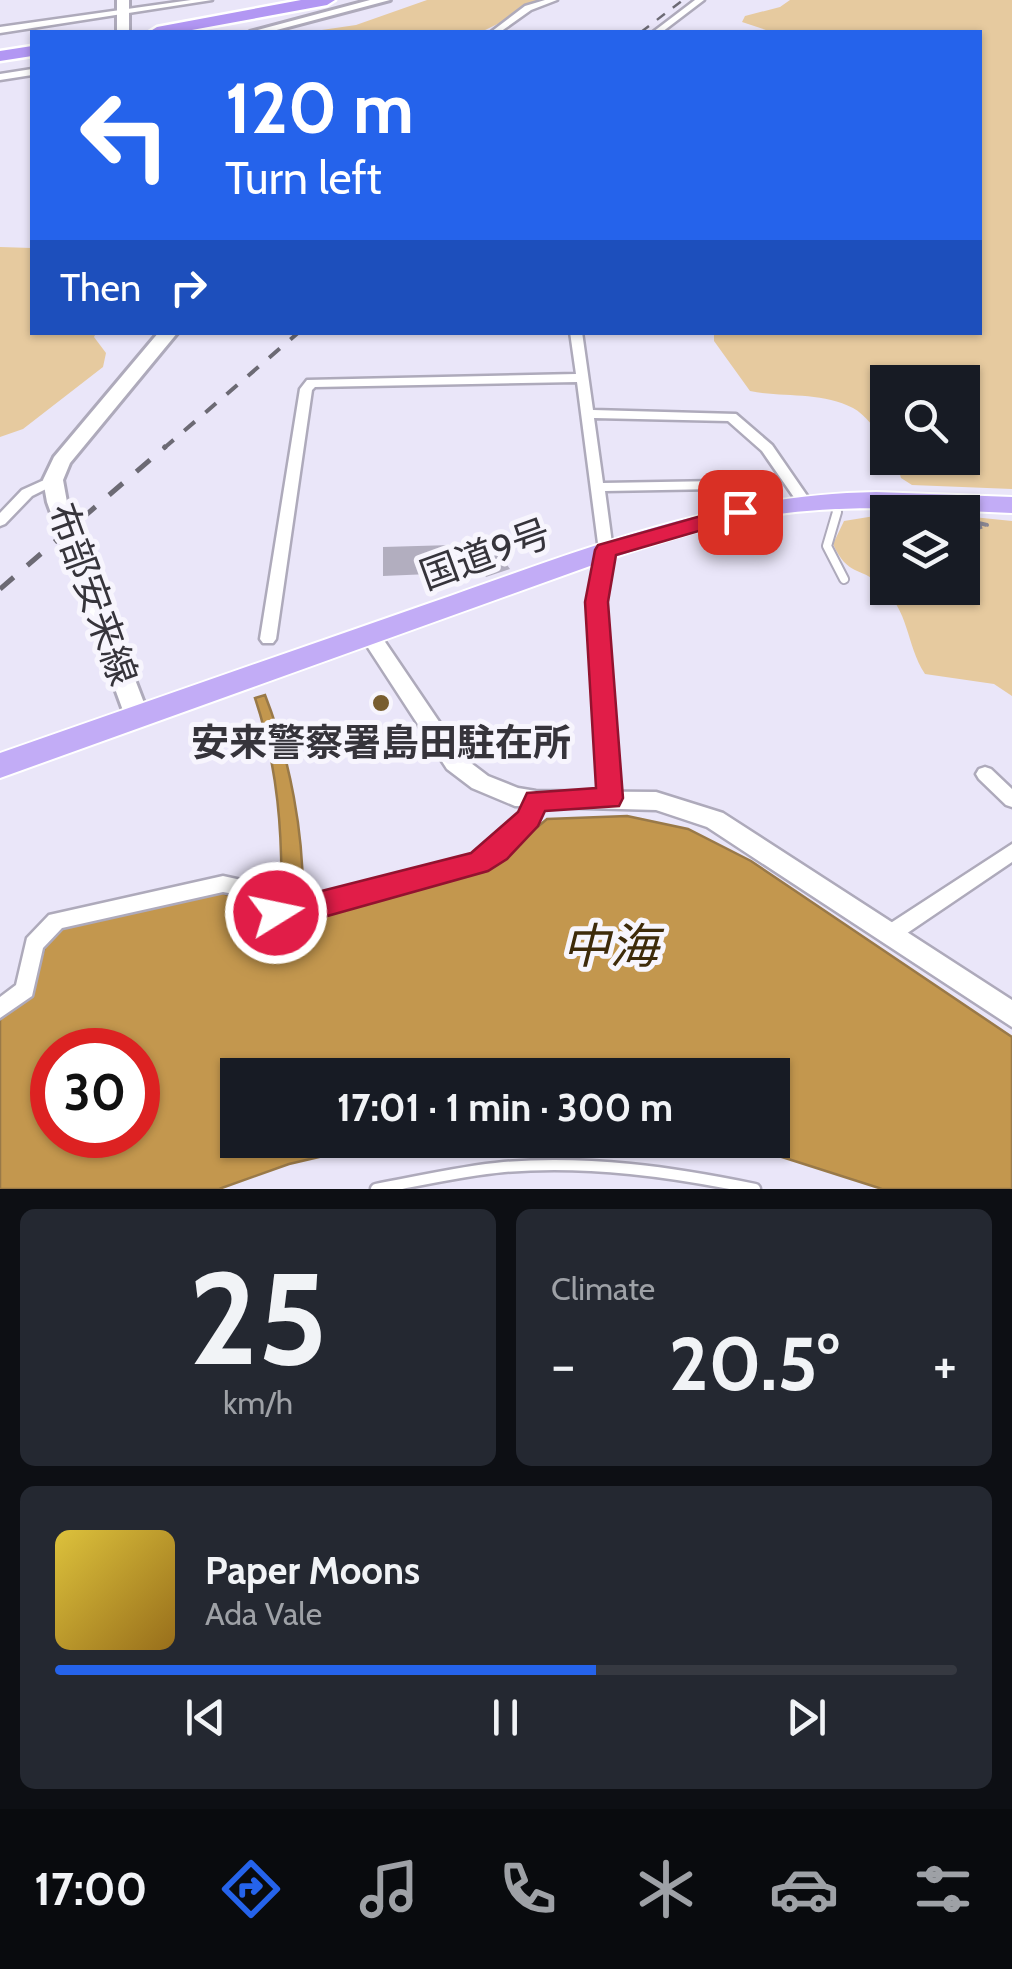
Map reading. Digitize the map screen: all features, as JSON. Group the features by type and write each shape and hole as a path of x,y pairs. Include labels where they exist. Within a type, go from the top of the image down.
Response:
{"highway":[{"path":"169,30 328,0"},
{"path":"0,56 30,51"},
{"name":"国道9号","path":"0,766 606,550 740,512 834,502 1012,506"}],"main road":[{"path":"264,30 384,0"},
{"name":"布部安来線","path":"138,716 57,502 53,480 61,460 166,335"}],"street":[{"path":"0,30 122,7 208,0"},
{"path":"498,30 528,8 553,0"},
{"path":"659,30 700,0"},
{"path":"0,76 30,72"},
{"path":"576,335 606,550 597,602 610,798"},
{"path":"268,639 306,389 312,383 582,378"},
{"path":"586,414 731,417 766,448 805,503"},
{"path":"0,521 27,492 53,480"},
{"path":"599,487 722,485 740,512"},
{"path":"370,634 455,762 480,782 516,797 536,800 656,800 715,820 1012,1015"},
{"path":"985,774 1012,800"},
{"path":"0,1009 26,990 34,944 56,921 222,884 239,887 253,904 266,910 306,910 478,862 497,850 529,819 536,800"},
{"path":"890,934 1012,852"}],"lane":[{"path":"834,502 837,512 827,546 844,579"},
{"path":"376,1189 518,1166 603,1165 658,1170 755,1189"}],"shaded area":[{"path":"427,0 547,0 485,30 322,30 356,25"},
{"path":"790,0 1012,0 1012,489 912,485 900,475 980,475 980,365 870,365 870,423 841,403 750,391 714,341 714,335 982,335 982,30 766,30 742,22 745,16 780,7"},
{"path":"0,247 30,248 30,335 95,335 106,353 103,367 23,429 0,437"},
{"path":"870,517 870,577 844,562 833,544 844,521"},
{"path":"980,518 1012,521 1012,696 994,684 925,674 897,606 980,605"}],"water":[{"path":"265,695 288,770 301,850 303,902 281,906 277,801 269,749 255,698"},
{"name":"中海","path":"627,816 688,829 751,861 1012,1037 1012,1189 882,1189 785,1158 790,1158 790,1058 220,1058 220,1158 315,1158 219,1189 0,1189 0,1015 25,1000 54,930 218,891 237,899 256,916 280,920 487,869 547,819"}],"building":[{"path":"452,545 453,573 383,576 383,547"},
{"path":"499,554 510,569 486,577 476,562"}],"railway":[{"path":"644,30 683,0"},
{"path":"163,449 296,335"},
{"path":"0,589 166,446"}],"place":[{"name":"安来警察署島田駐在所","path":"381,703"}],"route":[{"path":"276,913 306,910 478,862 497,850 529,819 536,800 610,798 597,602 606,550 740,512"}]}
